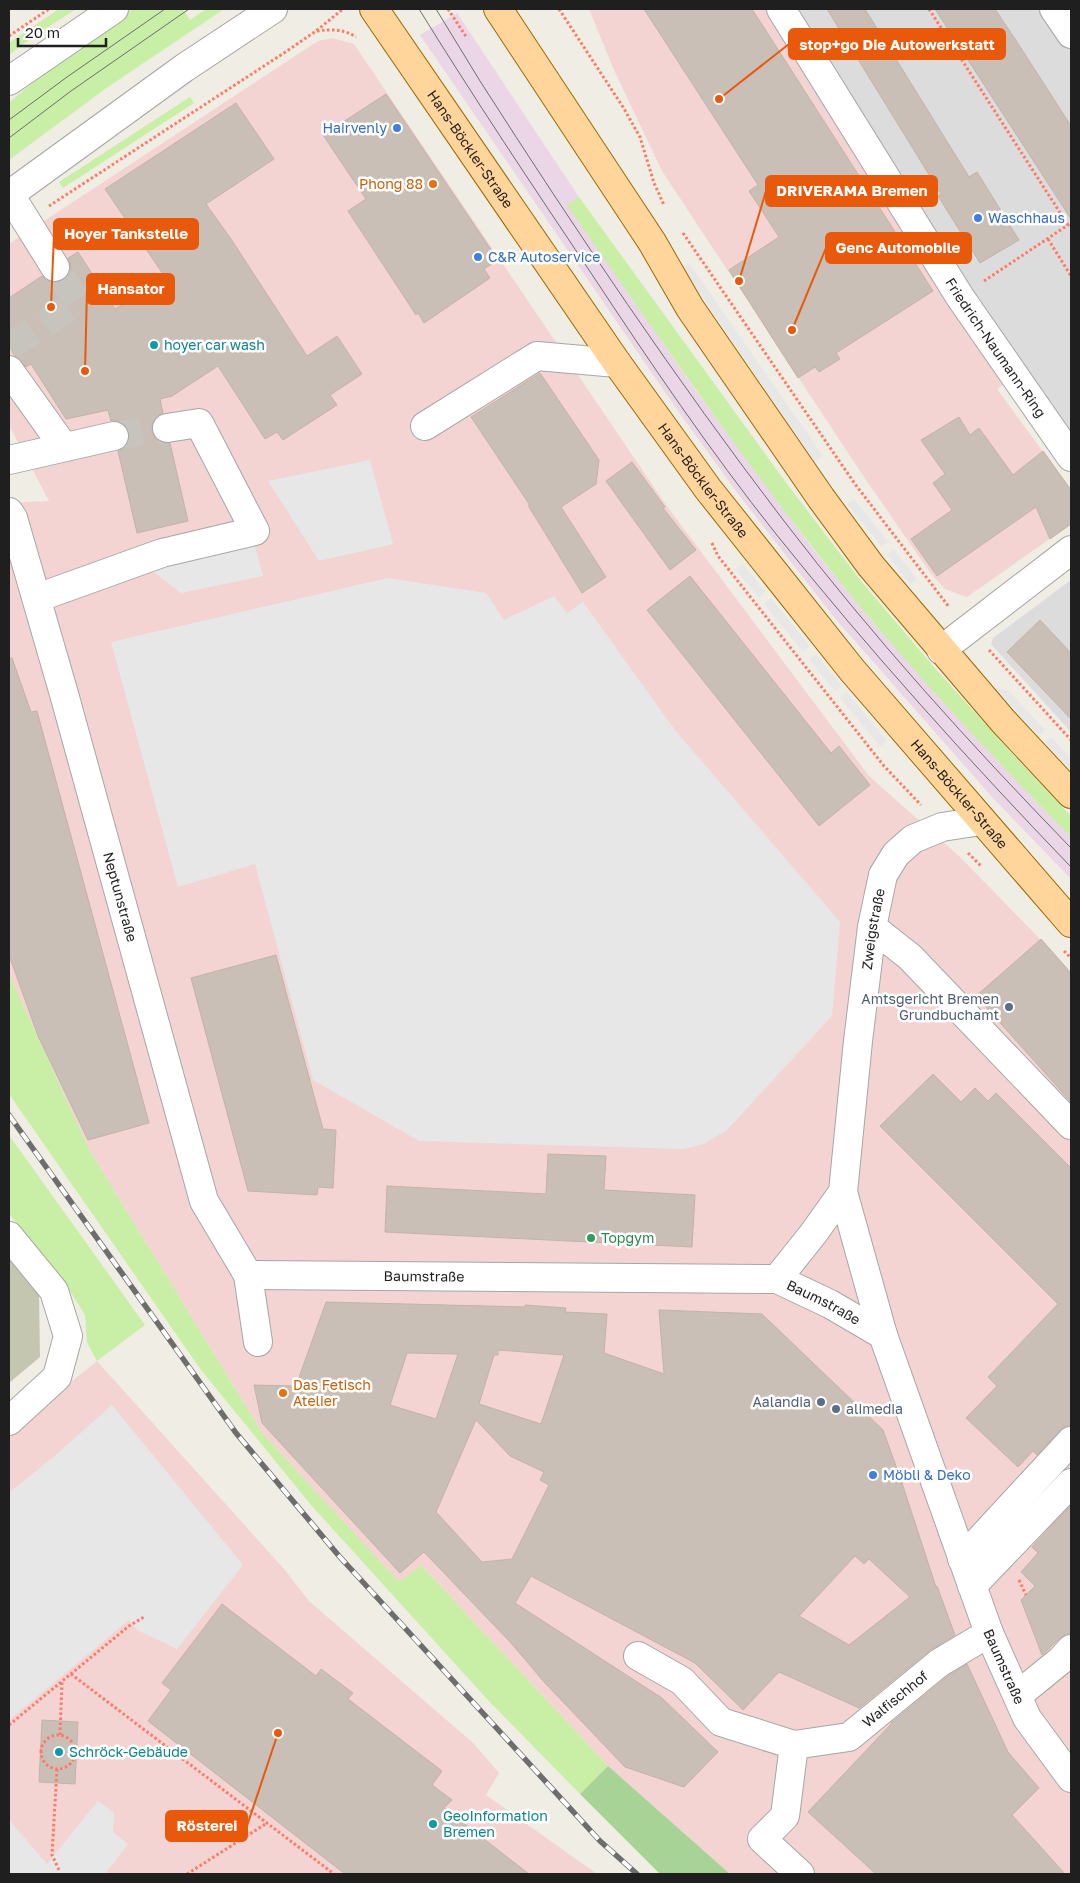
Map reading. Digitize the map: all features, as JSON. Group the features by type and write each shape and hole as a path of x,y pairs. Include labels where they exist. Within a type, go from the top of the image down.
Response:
{"main road":[{"name":"Hans-Böckler-Straße","path":"374,9 617,363 708,489 852,670 1071,923"},
{"path":"498,9 652,242 690,308 821,498 871,566 940,650 1015,735 1071,794"}],"street":[{"path":"9,82 114,9"},
{"path":"55,267 9,195 184,68 273,9"},
{"name":"Friedrich-Naumann-Ring","path":"781,9 960,296 1071,457"},
{"path":"1054,9 1071,34"},
{"path":"425,426 537,356 617,363"},
{"path":"9,370 64,447"},
{"path":"37,598 162,553 255,530 199,423 166,428"},
{"path":"9,460 114,436"},
{"name":"Neptunstraße","path":"9,512 13,518 37,598 204,1201 248,1275"},
{"path":"940,650 1071,550"},
{"name":"Zweigstraße","path":"883,1335 843,1192 858,1041 872,927 883,875 896,854 913,840 942,827 981,821"},
{"path":"872,927 910,957 1071,1125"},
{"name":"Zweigstraße","path":"777,1279 843,1192"},
{"path":"9,1236 54,1291 68,1336 56,1377 9,1421"},
{"path":"248,1275 258,1342"},
{"name":"Baumstraße","path":"248,1275 777,1279 830,1304 883,1335 962,1559 990,1632 1028,1718 1071,1778"},
{"path":"962,1559 1071,1441"},
{"path":"972,1586 1071,1483"},
{"name":"Walfischhof","path":"794,1745 849,1737 939,1662 990,1632"},
{"path":"1018,1695 1061,1660 1071,1649"},
{"path":"638,1656 682,1681 721,1722 794,1745 784,1816 762,1839 800,1874"}],"path":[{"path":"9,36 49,9"},
{"path":"24,218 59,199 316,31 343,9"},
{"path":"559,9 623,107 640,137 654,183 666,208"},
{"path":"929,9 1070,224 960,296"},
{"path":"448,10 467,38"},
{"path":"316,31 331,29 350,32 363,41"},
{"path":"682,232 855,484 944,602 1071,740"},
{"path":"1048,239 1071,276"},
{"path":"1023,1588 1026,1595"},
{"path":"9,1724 129,1626 144,1617"},
{"path":"70,1674 334,1874"},
{"path":"60,1735 62,1681"},
{"path":"60,1735 68,1738 74,1745 76,1754 73,1762 66,1767 57,1769 49,1766 43,1759 41,1750 44,1742 51,1736 60,1735"},
{"path":"57,1769 52,1855 60,1872"},
{"path":"187,1874 267,1823"}],"shaded area":[{"path":"589,9 782,9 1020,373 997,389 1071,490 1071,524 967,597 945,589 931,574 862,474 662,171 614,70"},
{"path":"782,9 1071,9 1071,451"},
{"path":"457,13 579,197 568,205 694,388 813,549 876,626 1071,837 1071,879 992,797 833,616 736,491 678,411 420,35"},
{"path":"332,38 354,44 666,505 869,776 961,858 1071,974 1071,1874 730,1874 608,1766 421,1565 399,1583 263,1434 90,1151 9,974 9,503 49,501 9,425 9,244 318,41"},
{"path":"689,263 823,456 815,462 682,267"},
{"path":"370,460 393,544 319,561 268,481"},
{"path":"854,499 888,541 882,547 847,504"},
{"path":"250,528 263,576 181,593 134,557"},
{"path":"894,549 917,579 910,585 887,554"},
{"path":"743,564 765,592 759,598 736,570"},
{"path":"388,578 486,593 504,620 554,596 567,613 583,602 675,730 840,922 832,1016 726,1131 704,1144 684,1149 419,1141 313,1080 255,864 178,887 111,642"},
{"path":"1071,580 1071,732 991,644 993,638"},
{"path":"771,598 810,646 803,652 764,604"},
{"path":"816,654 842,686 835,691 809,659"},
{"path":"995,688 1009,691 1045,730 1039,736"},
{"path":"847,692 887,741 880,746 840,698"},
{"path":"1051,737 1071,758 1071,770 1044,742"},
{"path":"9,1259 39,1295 40,1357 9,1383"},
{"path":"97,1361 284,1569 309,1601 473,1743 499,1773 486,1795 597,1874 9,1874 9,1432"},
{"path":"112,1405 243,1565 177,1649 137,1630 129,1620 9,1720 9,1493 57,1454"},
{"path":"98,1801 114,1813 113,1832 128,1844 105,1874 9,1874 9,1820 47,1864"}],"green space":[{"path":"59,9 76,9 34,36 9,55 9,43"},
{"path":"132,9 183,9 190,20 206,9 224,9 105,89 9,160 9,103 42,74"},
{"path":"190,97 194,103 63,188 59,182"},
{"path":"579,197 787,484 861,581 933,666 1071,816 1071,837 971,733 906,661 844,587 782,507 688,379 567,205"},
{"path":"9,974 90,1151 263,1434 399,1582 421,1565 608,1766 580,1794 487,1699 311,1505 201,1370 9,1094"},
{"path":"9,1135 145,1325 97,1361 87,1342 85,1315 65,1283 9,1214"},
{"path":"608,1766 730,1874 660,1874 580,1794"}],"building":[{"path":"644,9 752,9 933,291 836,353 840,359 819,372 815,367 798,378 729,270 779,237 749,191 758,185"},
{"path":"827,9 865,9 969,177 977,172 1019,240 980,263 938,196 941,194"},
{"path":"935,9 995,9 1019,45 1071,126 1071,219"},
{"path":"386,94 498,260 484,269 490,278 424,323 418,313 416,315 348,211 366,199 323,135"},
{"path":"236,103 274,159 206,204 307,356 337,336 362,374 330,395 337,405 283,440 277,432 265,439 218,366 172,396 160,399 163,413 157,416 153,422 152,431 155,438 161,442 170,443 188,521 137,533 118,451 124,448 129,441 129,433 126,426 119,421 111,421 108,410 66,419 31,364 26,367 15,356 9,346 9,298 42,276 47,281 55,283 64,280 69,275 71,267 68,258 78,252 115,309 165,277 105,189"},
{"path":"540,373 599,460 596,484 561,507 606,577 582,593 529,507 529,504 471,417"},
{"path":"959,417 970,435 979,428 1013,475 1043,451 1071,490 1071,524 1050,539 1036,507 937,576 911,539 952,510 933,483 945,474 921,440"},
{"path":"632,462 665,507 663,508 696,550 670,570 606,481"},
{"path":"690,576 831,753 839,746 870,785 819,826 647,610"},
{"path":"1040,620 1071,653 1071,719 1007,652"},
{"path":"9,658 12,658 31,712 37,711 149,1123 88,1140 38,1036 9,955"},
{"path":"1041,939 1071,973 1071,1102 976,996"},
{"path":"276,955 323,1129 336,1130 333,1188 318,1187 317,1195 248,1191 191,978"},
{"path":"933,1074 961,1102 975,1088 988,1101 996,1093 1071,1168 1071,1426 1066,1426 1060,1430 1037,1455 1033,1451 1018,1467 966,1418 997,1386 988,1377 1058,1304 880,1126"},
{"path":"548,1154 606,1156 604,1190 695,1195 692,1247 385,1232 387,1186 546,1194"},
{"path":"326,1302 525,1307 525,1305 566,1308 565,1312 607,1314 604,1353 664,1374 659,1310 762,1314 883,1430 936,1587 955,1635 929,1651 859,1708 779,1672 743,1710 695,1663 531,1576 515,1603 662,1698 718,1752 684,1787 625,1767 424,1552 400,1573 262,1423 254,1385 296,1386","holes":["498,1350 564,1355 541,1424 479,1404 494,1355 498,1355","407,1353 458,1354 436,1419 390,1405","476,1420 510,1456 544,1472 540,1480 549,1485 512,1559 482,1562 436,1512","855,1556 864,1564 869,1559 910,1597 849,1645 799,1616"]},
{"path":"1071,1505 1071,1634 1066,1634 1060,1638 1042,1655 1021,1600 1035,1586 1021,1572 1038,1553 1032,1547"},
{"path":"222,1604 316,1676 321,1669 353,1693 348,1699 442,1771 432,1785 452,1800 444,1808 529,1874 345,1874 148,1721 171,1690 162,1683"},
{"path":"967,1664 1008,1752 1039,1788 1012,1815 1065,1874 876,1874 808,1812 891,1723 948,1676"},
{"name":"Schröck-Gebäude","path":"42,1720 78,1722 75,1784 39,1782"}],"tunnel":[{"path":"9,346 78,302 55,267"},
{"path":"114,436 167,428"}],"tram line":[{"path":"9,120 165,9"},
{"path":"9,138 71,91 189,9"},
{"path":"419,9 635,339 751,503 883,662 957,745 1071,867"},
{"path":"436,9 480,81 590,249 704,414 784,521 887,648 996,769 1071,848"}],"railway":[{"path":"9,1115 236,1433 339,1556 600,1841 637,1874"}],"place":[{"name":"stop+go Die Autowerkstatt","path":"719,99"},
{"name":"Hairvenly","path":"397,128"},
{"name":"Phong 88","path":"433,184"},
{"name":"Waschhaus","path":"978,218"},
{"name":"C&R Autoservice","path":"478,257"},
{"name":"DRIVERAMA Bremen","path":"739,281"},
{"name":"Hoyer Tankstelle","path":"51,307"},
{"name":"Genc Automobile","path":"792,330"},
{"name":"hoyer car wash","path":"154,345"},
{"name":"Hansator","path":"85,371"},
{"name":"Amtsgericht Bremen Grundbuchamt","path":"1009,1007"},
{"name":"Topgym","path":"591,1238"},
{"name":"Das Fetisch Atelier","path":"283,1393"},
{"name":"Aalandia","path":"821,1402"},
{"name":"alimedia","path":"836,1409"},
{"name":"Möbli & Deko","path":"873,1475"},
{"name":"Rösterei","path":"278,1733"},
{"name":"Schröck-Gebäude","path":"59,1752"},
{"name":"GeoInformation Bremen","path":"433,1824"}]}
